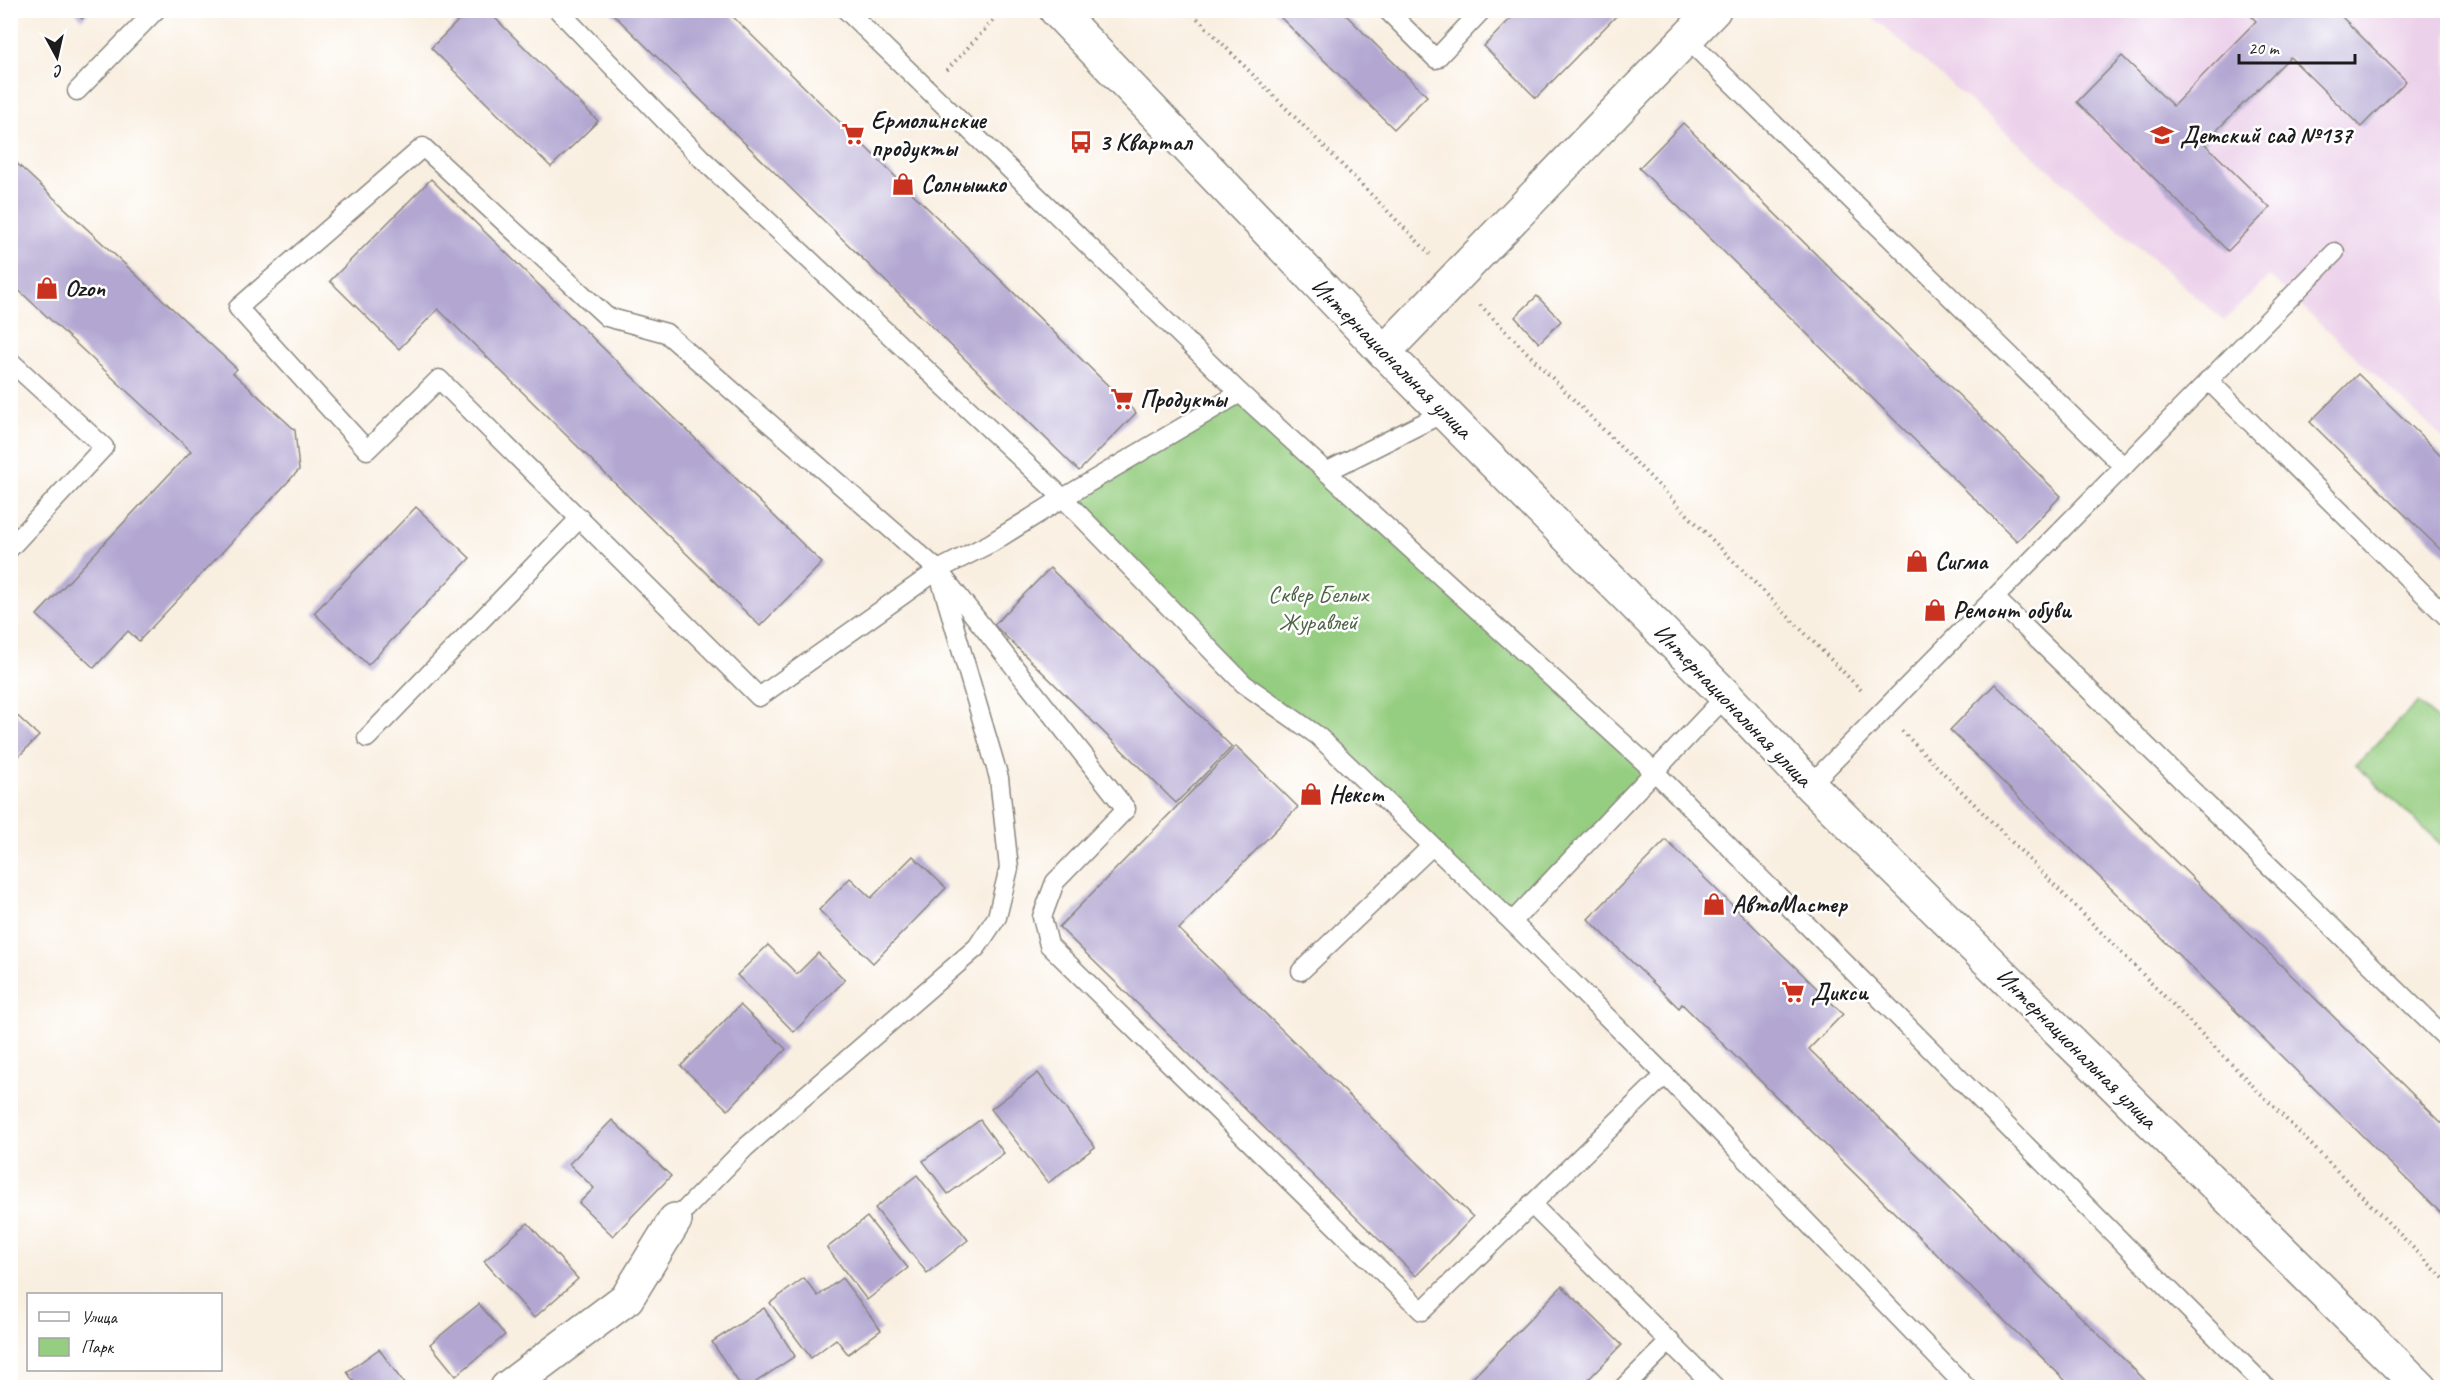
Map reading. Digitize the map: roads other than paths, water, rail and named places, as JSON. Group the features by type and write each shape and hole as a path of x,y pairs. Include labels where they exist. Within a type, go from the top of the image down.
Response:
{"main road":[{"name":"Интернациональная улица","path":"1056,10 1384,352 1726,696 1810,785 2421,1388"},
{"path":"1384,352 1714,10"},
{"path":"507,1388 627,1298 675,1220"}],"lane":[{"path":"77,91 156,10"},
{"path":"558,10 701,158 1063,498 1244,684 1318,736 1512,922 1665,1075 1967,1388"},
{"path":"846,10 1240,393 1655,772 2267,1388"},
{"path":"1387,10 1436,59 1482,10"},
{"path":"1687,39 2124,467"},
{"path":"1240,393 991,543 938,570 759,697 439,379 367,450 238,308 423,147 607,317 666,333 938,570 1126,809 1054,882 1042,917 1049,945 1422,1311 1665,1075"},
{"path":"1810,785 2335,252"},
{"path":"10,361 104,447 10,548"},
{"path":"2208,380 2448,618"},
{"path":"1326,472 1445,412"},
{"path":"367,738 580,518"},
{"path":"675,1220 746,1147 976,947 998,917 1010,868 999,778 938,570"},
{"path":"1995,598 2448,1040"},
{"path":"1512,922 1726,696"},
{"path":"1301,971 1432,846"},
{"path":"1531,1204 1716,1388"},
{"path":"1623,1388 1670,1341"}],"place":[{"name":"Ермолинские продукты","path":"853,134"},
{"name":"Детский сад №137","path":"2162,135"},
{"name":"3 Квартал","path":"1081,142"},
{"name":"Солнышко","path":"903,184"},
{"name":"Ozon","path":"47,288"},
{"name":"Продукты","path":"1122,399"},
{"name":"Сигма","path":"1917,561"},
{"name":"Ремонт обуви","path":"1935,610"},
{"name":"Некст","path":"1311,794"},
{"name":"АвтоМастер","path":"1714,904"},
{"name":"Дикси","path":"1793,992"}],"park label":[{"name":"Сквер Белых Журавлей","path":"1318,608"}]}
